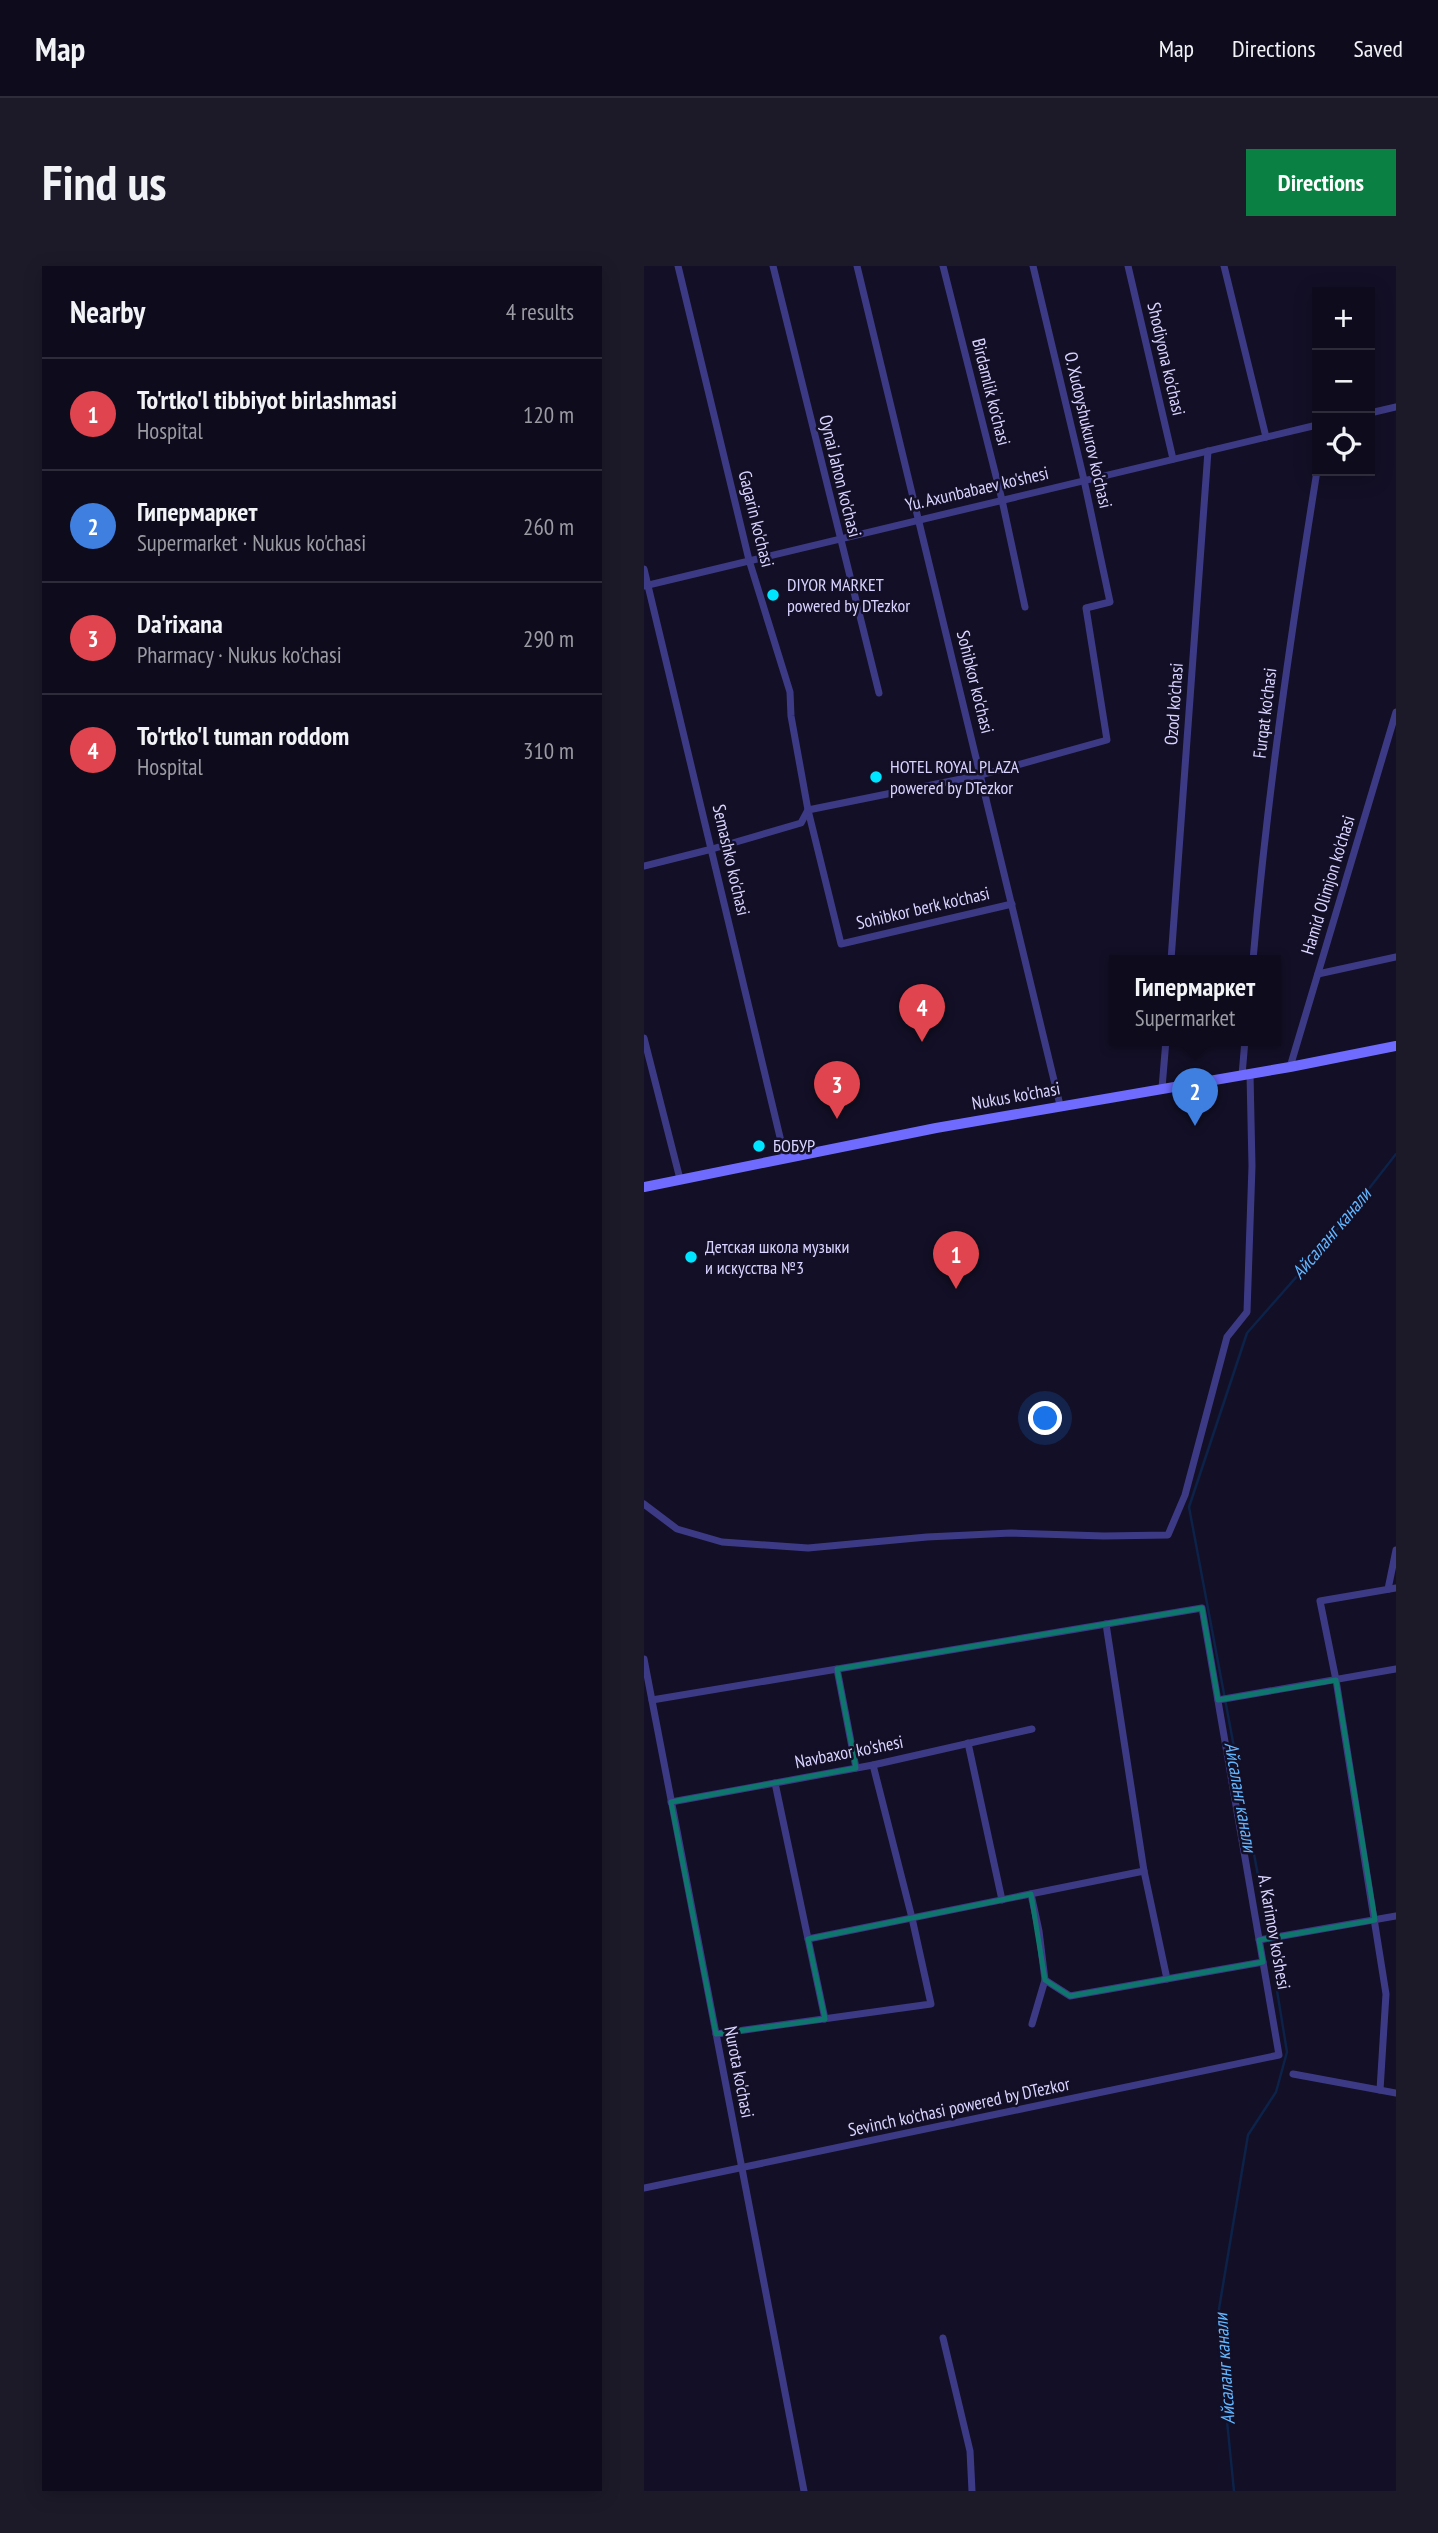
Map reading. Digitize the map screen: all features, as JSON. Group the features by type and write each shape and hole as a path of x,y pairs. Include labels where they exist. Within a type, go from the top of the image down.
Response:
{"main road":[{"name":"Nukus ko'chasi","path":"644,1186 1060,1105 1290,1067 1396,1046"}],"street":[{"name":"Gagarin ko'chasi","path":"678,266 749,560 790,692 791,716 808,810 841,944"},
{"name":"Oynai Jahon ko'chasi","path":"773,266 879,693"},
{"name":"Sohibkor ko'chasi","path":"857,266 1060,1105"},
{"name":"Birdamlik ko'chasi","path":"943,266 1002,499 1025,607"},
{"name":"O. Xudoyshukurov ko'chasi","path":"981,775 1107,740 1086,608 1110,602 1033,266"},
{"name":"Shodiyona ko'chasi","path":"1128,266 1173,459"},
{"path":"1224,266 1266,437"},
{"path":"1375,412 1396,407"},
{"name":"Yu. Axunbabaev ko'shesi","path":"646,585 1312,426"},
{"name":"Ozod ko'chasi","path":"1171,955 1208,451"},
{"name":"Furqat ko'chasi","path":"1252,955 1260,873 1292,629 1316,476"},
{"name":"Semashko ko'chasi","path":"644,569 785,1158"},
{"name":"Hamid Olimjon ko'chasi","path":"1290,1067 1396,712"},
{"path":"644,866 801,823 808,810 981,775"},
{"name":"Sohibkor berk ko'chasi","path":"841,944 1012,904"},
{"path":"1318,974 1396,957"},
{"path":"644,1038 680,1179"},
{"path":"1162,1088 1166,1046"},
{"path":"644,1504 677,1529 722,1542 808,1548 927,1537 1012,1533 1168,1535 1185,1495 1227,1337 1247,1312 1252,1166 1245,1046"},
{"path":"1380,2090 1386,1994 1336,1680 1320,1601 1392,1588 1396,1550"},
{"name":"A. Karimov ko'shesi","path":"1106,1624 1202,1608 1279,2055"},
{"path":"652,1700 1106,1624 1144,1871 1167,1979"},
{"name":"Nurota ko'chasi","path":"644,1659 804,2491"},
{"path":"837,1669 856,1768"},
{"path":"1218,1700 1396,1669"},
{"name":"Navbaxor ko'shesi","path":"671,1802 873,1765 1032,1729"},
{"path":"968,1743 1002,1900"},
{"path":"716,2034 931,2004 873,1765"},
{"path":"775,1783 825,2019"},
{"path":"808,1939 1144,1871"},
{"path":"1031,1894 1045,1980 1032,2024"},
{"path":"1259,1940 1396,1916"},
{"path":"1045,1980 1070,1996 1263,1962"},
{"name":"Sevinch ko'chasi powered by DTezkor","path":"644,2188 1279,2055"},
{"path":"1293,2074 1396,2093"},
{"path":"943,2338 970,2451 972,2491"}],"highlighted area":[{"path":"1202,1608 1218,1700 1336,1680 1375,1920 1259,1940 1263,1962 1070,1996 1045,1980 1031,1894 808,1939 825,2019 716,2034 671,1802 856,1768 837,1669"}],"waterway":[{"name":"Айсаланг канали","path":"1234,2491 1217,2321 1248,2135 1276,2092 1287,2052 1260,1886 1189,1507 1247,1333 1328,1241 1396,1154"}],"place":[{"name":"DIYOR MARKET powered by DTezkor","path":"773,595"},
{"name":"HOTEL ROYAL PLAZA powered by DTezkor","path":"876,777"},
{"name":"To'rtko'l tuman roddom","path":"922,1042"},
{"name":"Da'rixana","path":"837,1119"},
{"name":"Гипермаркет","path":"1195,1126"},
{"name":"БОБУР","path":"759,1146"},
{"name":"Детская школа музыки и искусства №3","path":"691,1257"},
{"name":"To'rtko'l tibbiyot birlashmasi","path":"956,1289"}]}
